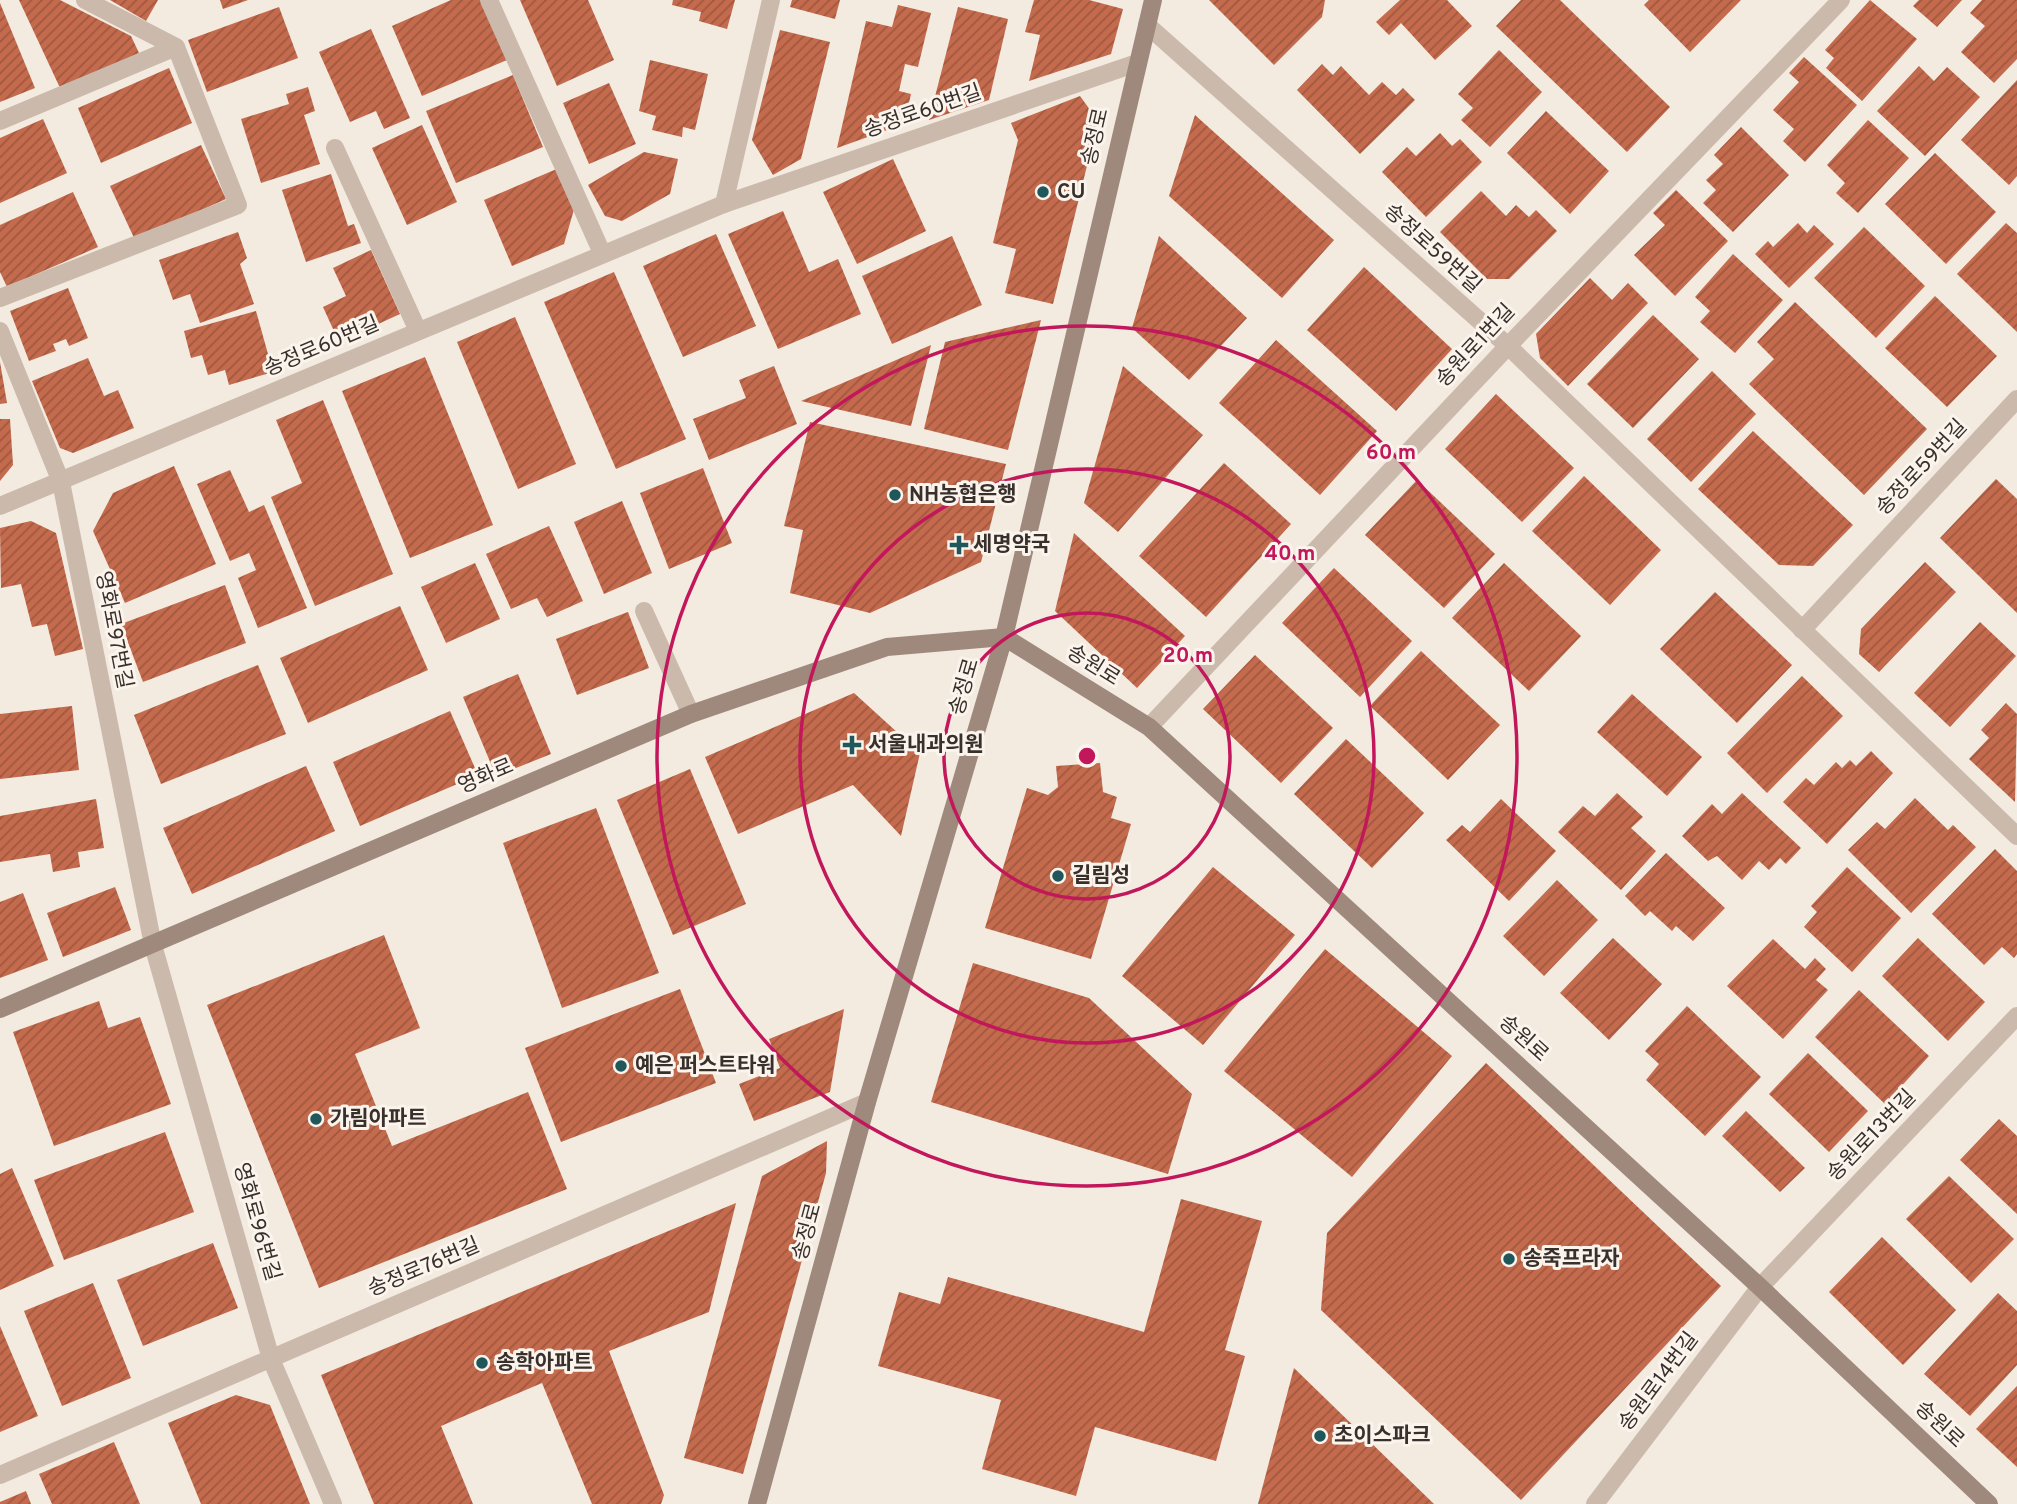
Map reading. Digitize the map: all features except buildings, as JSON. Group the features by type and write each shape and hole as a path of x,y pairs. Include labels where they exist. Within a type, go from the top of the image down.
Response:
{"street":[{"path":"0,298 238,205 176,47 85,0"},
{"path":"489,0 603,253"},
{"path":"724,204 771,0"},
{"name":"송정로","path":"762,1503 867,1102 1004,637 1153,0"},
{"name":"송원로1번길","path":"1149,727 1508,346 1841,0"},
{"name":"송정로59번길","path":"1147,25 1508,346 2017,836"},
{"path":"0,121 176,47"},
{"name":"송정로60번길","path":"0,506 724,204 1137,62"},
{"path":"335,148 418,331"},
{"name":"영화로97번길","path":"0,331 61,482 153,945"},
{"name":"송정로59번길","path":"1802,629 2017,399"},
{"path":"644,611 691,714"},
{"name":"영화로","path":"0,1009 691,714 887,647 1004,637"},
{"name":"송원로","path":"1004,637 1149,727 1760,1287 1989,1504"},
{"name":"영화로96번길","path":"153,945 271,1359 333,1504"},
{"name":"송원로13번길","path":"1760,1287 2017,1016"},
{"name":"송정로76번길","path":"0,1475 867,1102"},
{"name":"송원로14번길","path":"1595,1504 1760,1287"}],"place":[{"name":"CU","path":"1043,192"},
{"name":"NH농협은행","path":"895,495"},
{"name":"세명약국","path":"959,545"},
{"name":"서울내과의원","path":"852,745"},
{"name":"길림성","path":"1058,876"},
{"name":"예은 퍼스트타워","path":"621,1066"},
{"name":"가림아파트","path":"316,1119"},
{"name":"송죽프라자","path":"1509,1259"},
{"name":"송학아파트","path":"482,1363"},
{"name":"초이스파크","path":"1320,1436"}]}
